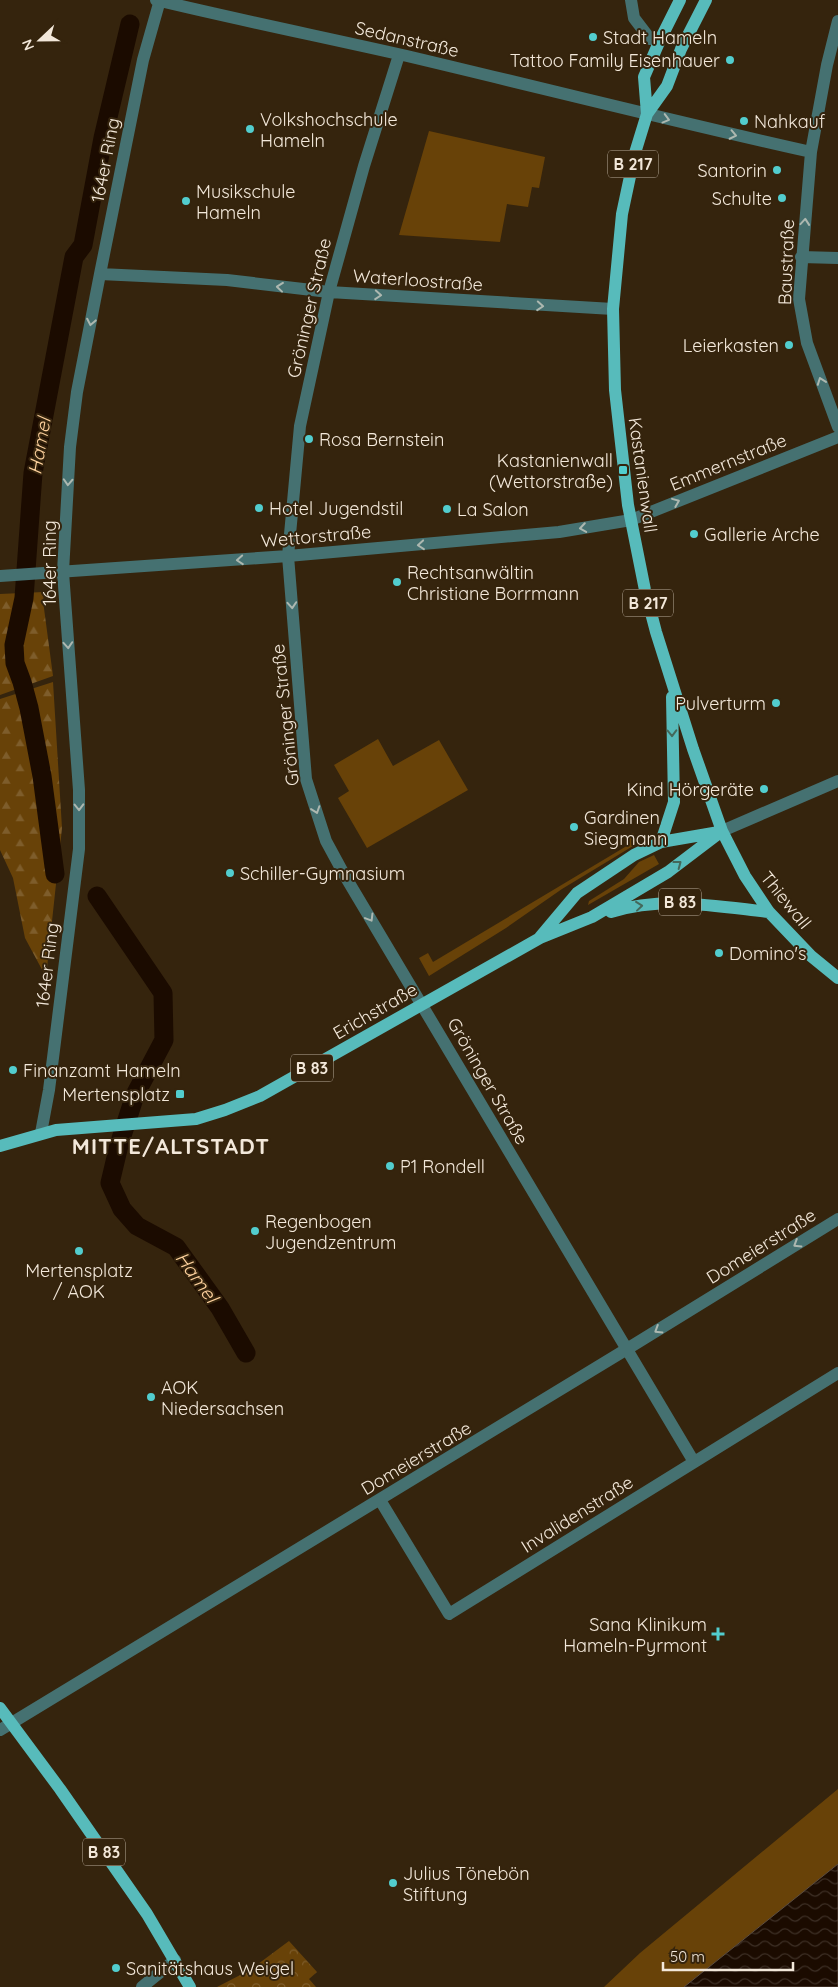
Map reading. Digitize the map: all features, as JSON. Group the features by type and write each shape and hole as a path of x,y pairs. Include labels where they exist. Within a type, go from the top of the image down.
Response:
{"main road":[{"name":"Kastanienwall","path":"647,114 644,77 680,0"},
{"name":"Kastanienwall","path":"706,0 681,49 667,86 647,114 635,153 622,214 614,309 615,390 631,520 645,590 671,684 722,831"},
{"path":"661,842 674,802 671,684"},
{"name":"Erichstraße","path":"540,938 578,893 634,856 661,842 722,831"},
{"name":"Erichstraße","path":"41,1133 106,1125 196,1119 260,1096 540,938 592,917 668,872 722,831"},
{"name":"Thiewall","path":"722,831 745,876 769,912 812,956 838,978"},
{"name":"B 83","path":"592,917 626,908 678,902 769,912"},
{"name":"B 83","path":"0,1146 41,1133"},
{"name":"B 83","path":"0,1708 5,1726 65,1797 146,1914 190,1987"}],"street":[{"name":"Sedanstraße","path":"158,0 647,114"},
{"name":"164er Ring","path":"41,1133 49,1090 79,849 78,790 63,572 70,447 77,392 100,274 143,60 158,0"},
{"path":"631,0 634,18 650,39"},
{"name":"Baustraße","path":"838,21 827,65 811,152 799,299 807,343 838,427"},
{"name":"Gröninger Straße","path":"399,55 364,166 329,292 300,426 288,556 304,763 312,798 326,841 345,876 453,1054 463,1075 694,1462"},
{"path":"647,114 811,152"},
{"path":"801,257 838,258"},
{"name":"Waterloostraße","path":"100,274 227,280 329,292 614,309"},
{"name":"Emmernstraße","path":"631,520 838,437"},
{"name":"Wettorstraße","path":"0,576 288,556 559,532 631,520"},
{"path":"722,831 838,781"},
{"name":"Domeierstraße","path":"5,1726 380,1500 838,1219"},
{"name":"Invalidenstraße","path":"380,1500 449,1614 838,1373"},
{"path":"142,1987 175,1960"}],"green space":[{"path":"429,131 545,157 539,188 532,187 528,207 507,204 500,242 399,235"},
{"path":"44,592 43,601 53,676 0,695 0,594"},
{"path":"53,682 62,828 46,977 25,938 13,878 0,850 0,699"},
{"path":"378,739 393,766 439,740 468,790 367,848 338,798 349,791 334,765"},
{"path":"633,833 638,840 633,846 562,889 506,928 429,976 419,958 428,953 433,962 630,844 625,837"},
{"path":"654,855 659,864 588,905 589,901 624,879 639,862"},
{"path":"838,1789 838,1864 684,1987 604,1987 640,1953"},
{"path":"289,1941 317,1972 309,1979 316,1987 217,1987 250,1970"}],"water":[{"path":"838,1864 838,1987 684,1987"}],"waterway":[{"name":"Hamel","path":"55,874 42,776 29,708 15,663 14,645 24,598 33,473 74,257 83,245 103,138 130,24"},
{"name":"Hamel","path":"97,896 163,993 164,1040 135,1095 119,1145 110,1183 122,1209 137,1226 176,1247 220,1308 246,1353"}],"place":[{"name":"Stadt Hameln","path":"593,37"},
{"name":"Tattoo Family Eisenhauer","path":"730,60"},
{"name":"Nahkauf","path":"744,121"},
{"name":"Volkshochschule Hameln","path":"250,129"},
{"name":"Santorin","path":"777,170"},
{"name":"Schulte","path":"782,198"},
{"name":"Musikschule Hameln","path":"186,201"},
{"name":"Leierkasten","path":"789,345"},
{"name":"Rosa Bernstein","path":"309,439"},
{"name":"Kastanienwall (Wettorstraße)","path":"623,470"},
{"name":"Hotel Jugendstil","path":"259,508"},
{"name":"La Salon","path":"447,509"},
{"name":"Gallerie Arche","path":"694,534"},
{"name":"Rechtsanwältin Christiane Borrmann","path":"397,582"},
{"name":"Pulverturm","path":"776,703"},
{"name":"Kind Hörgeräte","path":"764,789"},
{"name":"Gardinen Siegmann","path":"574,827"},
{"name":"Schiller-Gymnasium","path":"230,873"},
{"name":"Domino's","path":"719,953"},
{"name":"Finanzamt Hameln","path":"13,1070"},
{"name":"Mertensplatz","path":"180,1094"},
{"name":"P1 Rondell","path":"390,1166"},
{"name":"Regenbogen Jugendzentrum","path":"255,1231"},
{"name":"Mertensplatz / AOK","path":"79,1251"},
{"name":"AOK Niedersachsen","path":"151,1397"},
{"name":"Sana Klinikum Hameln-Pyrmont","path":"718,1634"},
{"name":"Julius Tönebön Stiftung","path":"393,1883"},
{"name":"Sanitätshaus Weigel","path":"116,1968"}],"district":[{"name":"MITTE/ALTSTADT","path":"171,1146"}]}
